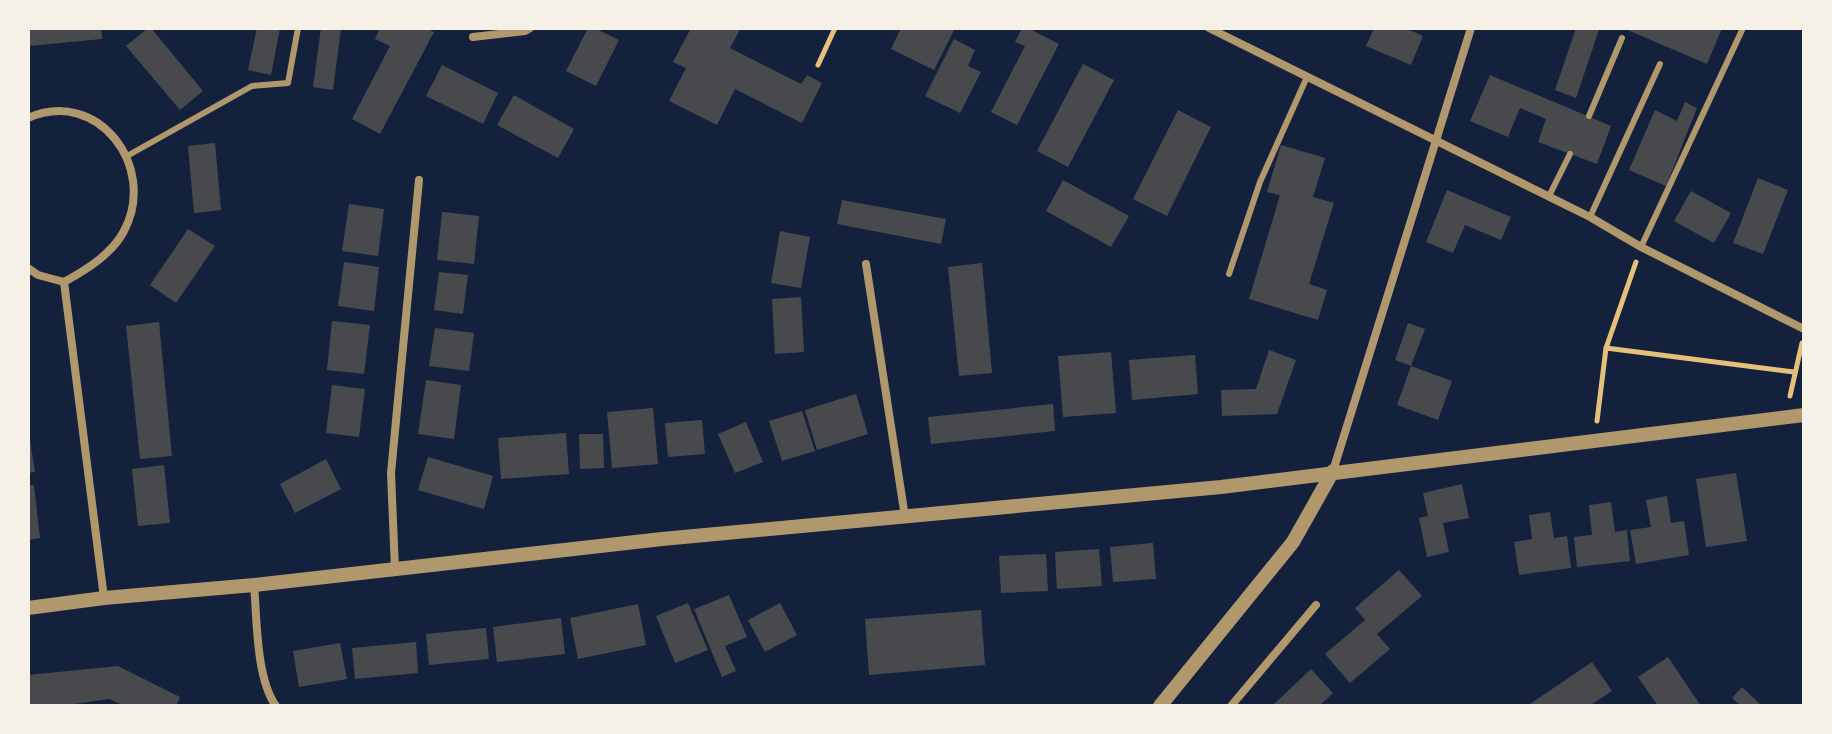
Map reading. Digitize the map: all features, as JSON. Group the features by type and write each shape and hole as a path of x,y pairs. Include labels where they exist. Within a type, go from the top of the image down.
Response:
{"street":[{"path":"473,37 530,28"},
{"path":"1209,28 1549,196 1641,247 1804,329"},
{"path":"1160,706 1293,542 1333,471 1471,28"},
{"path":"28,118 56,111 80,114 98,123 120,143 127,156 134,183 135,205 123,234 88,269 64,282 38,275 28,268"},
{"path":"395,570 391,473 419,180"},
{"path":"866,264 905,517"},
{"path":"64,282 104,598"},
{"path":"28,608 662,539 905,517 969,508 1221,487 1804,415"},
{"path":"254,585 262,667 270,699 276,706"},
{"path":"1231,706 1316,605"}],"lane":[{"path":"127,156 252,86 288,83 298,28"},
{"path":"1641,247 1743,28"},
{"path":"1589,116 1622,38"},
{"path":"1590,217 1660,64"},
{"path":"1229,274 1260,182 1307,77"},
{"path":"1549,196 1570,154"}],"path":[{"path":"818,65 835,28"},
{"path":"1594,440 1606,348 1636,261"},
{"path":"1787,417 1794,372 1804,338"},
{"path":"1606,348 1794,372"}],"building":[{"path":"28,28 101,28 102,39 28,46"},
{"path":"148,28 203,91 180,110 126,46"},
{"path":"257,28 280,28 271,75 248,70"},
{"path":"321,28 341,28 333,90 313,87"},
{"path":"380,28 425,28 434,32 380,134 352,119 390,46 375,39"},
{"path":"588,28 619,40 596,86 566,71"},
{"path":"691,28 741,28 730,48 801,84 807,75 822,83 802,123 735,89 717,125 669,101 686,68 673,62"},
{"path":"901,28 955,28 934,70 891,49"},
{"path":"1022,28 1059,44 1017,125 991,112 1025,46 1015,42"},
{"path":"1374,28 1405,28 1423,36 1411,65 1366,46"},
{"path":"1576,28 1599,30 1576,98 1555,90"},
{"path":"1623,28 1722,28 1707,64"},
{"path":"954,39 975,50 968,66 981,72 960,113 925,96"},
{"path":"1083,64 1114,80 1068,167 1037,151"},
{"path":"442,65 498,93 483,124 426,96"},
{"path":"1490,75 1611,126 1597,164 1538,142 1546,119 1520,108 1508,137 1470,121"},
{"path":"514,95 574,129 558,158 497,125"},
{"path":"1685,102 1697,108 1666,186 1629,170 1655,110 1677,121"},
{"path":"1178,110 1211,127 1167,216 1133,199"},
{"path":"215,143 221,210 194,213 188,146"},
{"path":"1281,145 1325,158 1313,197 1334,203 1309,284 1327,290 1318,320 1249,299 1280,195 1267,192"},
{"path":"1758,178 1788,190 1763,254 1733,243"},
{"path":"1063,180 1129,216 1111,247 1046,211"},
{"path":"1447,190 1511,217 1501,240 1465,225 1453,253 1426,242"},
{"path":"1691,191 1731,213 1714,243 1674,221"},
{"path":"842,200 946,219 941,244 837,224"},
{"path":"349,204 384,209 378,256 342,251"},
{"path":"442,212 479,216 474,264 437,260"},
{"path":"188,229 215,246 176,303 150,285"},
{"path":"780,231 810,237 801,288 771,283"},
{"path":"344,262 379,267 374,311 338,306"},
{"path":"982,263 992,373 959,376 948,267"},
{"path":"439,272 468,275 463,314 434,310"},
{"path":"801,297 804,352 775,354 772,299"},
{"path":"332,321 370,325 364,374 327,370"},
{"path":"159,322 172,456 140,459 126,326"},
{"path":"1408,323 1425,329 1411,366 1395,360"},
{"path":"435,328 474,333 469,371 429,366"},
{"path":"1269,350 1296,360 1277,414 1222,416 1221,390 1256,389"},
{"path":"1111,352 1116,413 1063,417 1058,356"},
{"path":"1195,355 1198,394 1132,400 1129,360"},
{"path":"1411,366 1452,381 1438,420 1397,405"},
{"path":"426,380 461,385 454,439 418,434"},
{"path":"332,385 365,389 359,437 326,433"},
{"path":"856,394 868,434 817,450 805,410"},
{"path":"1053,404 1055,431 931,444 928,417"},
{"path":"653,408 658,464 612,468 607,412"},
{"path":"802,411 815,451 782,461 769,421"},
{"path":"702,420 705,454 668,457 665,423"},
{"path":"746,422 763,462 735,473 718,434"},
{"path":"28,427 35,472 28,473"},
{"path":"566,433 569,474 501,479 498,438"},
{"path":"579,434 603,434 604,468 580,469"},
{"path":"428,457 493,476 484,509 418,490"},
{"path":"326,459 341,489 295,513 280,484"},
{"path":"164,465 170,523 138,526 132,469"},
{"path":"1736,473 1747,541 1706,547 1696,479"},
{"path":"1462,484 1469,518 1443,523 1449,552 1427,557 1419,518 1428,516 1423,493"},
{"path":"28,485 34,485 40,538 28,540"},
{"path":"1667,496 1671,523 1684,521 1689,555 1636,564 1630,530 1651,527 1646,500"},
{"path":"1611,502 1615,532 1627,530 1630,561 1577,567 1574,537 1592,535 1589,505"},
{"path":"1550,512 1554,538 1567,536 1571,568 1519,575 1514,542 1532,539 1529,515"},
{"path":"1153,543 1156,579 1113,582 1110,547"},
{"path":"1099,549 1102,586 1057,589 1055,552"},
{"path":"1046,554 1048,591 1001,593 999,556"},
{"path":"1399,570 1422,596 1377,634 1390,649 1350,683 1325,654 1365,620 1355,608"},
{"path":"729,595 747,637 725,646 736,671 722,677 694,609"},
{"path":"688,603 708,650 675,663 656,616"},
{"path":"780,603 797,635 765,652 748,620"},
{"path":"638,604 646,645 578,659 570,618"},
{"path":"981,610 985,665 869,675 865,619"},
{"path":"561,618 565,654 497,662 493,627"},
{"path":"486,628 489,659 429,665 426,634"},
{"path":"416,642 418,673 355,679 352,648"},
{"path":"340,643 347,679 299,687 293,651"},
{"path":"1668,657 1701,706 1658,706 1638,677"},
{"path":"1592,662 1612,691 1589,706 1527,706"},
{"path":"118,666 180,697 176,706 125,706 109,699 61,706 28,706 28,675"},
{"path":"1311,669 1333,693 1319,706 1272,706"},
{"path":"1742,687 1760,704 1758,706 1741,706 1732,698"}]}
